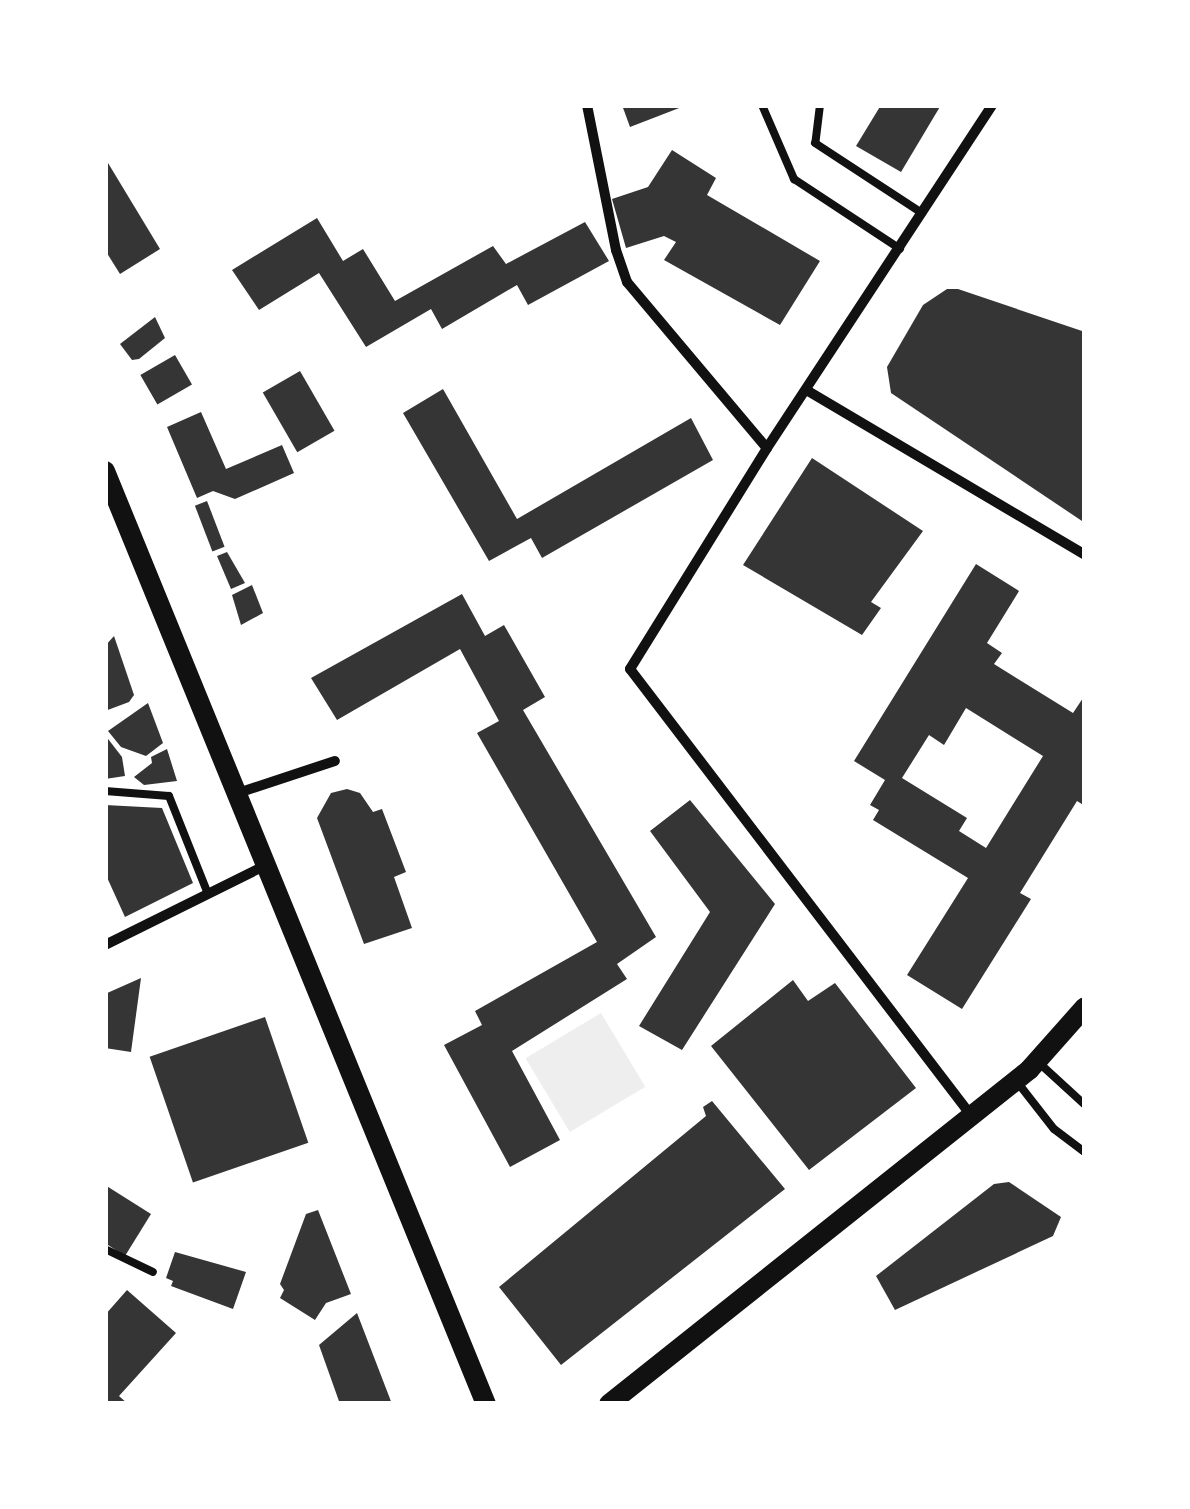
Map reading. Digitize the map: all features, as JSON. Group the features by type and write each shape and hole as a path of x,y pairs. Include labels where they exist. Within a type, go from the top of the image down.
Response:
{"main road":[{"path":"105,470 486,1404"},
{"path":"609,1404 1016,1080 1085,1008"}],"street":[{"path":"587,105 616,250 627,282 767,448"},
{"path":"970,1114 630,668 767,448 808,392 992,105"},
{"path":"808,392 1085,555"},
{"path":"238,794 335,761"},
{"path":"105,945 266,864"}],"lane":[{"path":"762,105 794,179 900,249"},
{"path":"820,105 815,144 922,213"},
{"path":"105,792 169,796 208,894"},
{"path":"1037,1061 1085,1105"},
{"path":"1016,1080 1054,1129 1085,1152"},
{"path":"105,1249 153,1272"}],"shaded area":[{"path":"601,1013 645,1087 570,1132 526,1058"}],"building":[{"path":"622,105 687,105 630,127"},
{"path":"881,105 941,105 901,172 856,146"},
{"path":"672,150 716,178 707,195 820,261 780,325 664,260 676,242 664,236 626,248 612,199 648,187"},
{"path":"105,158 160,249 120,274 105,250"},
{"path":"317,218 343,261 363,249 395,301 493,246 506,264 585,222 609,261 528,305 517,285 442,329 431,309 366,347 319,273 259,310 232,270"},
{"path":"947,289 958,289 1085,332 1085,523 891,393 887,367 923,305"},
{"path":"155,317 165,338 139,359 132,360 120,344"},
{"path":"175,355 192,384 157,404 140,375"},
{"path":"300,371 334,431 297,452 263,392"},
{"path":"443,389 517,519 691,418 713,460 542,558 531,538 489,561 403,413"},
{"path":"201,412 226,469 282,445 294,473 235,499 213,491 197,498 167,427"},
{"path":"812,458 923,531 871,602 881,608 862,635 743,565"},
{"path":"207,501 225,547 212,551 195,506"},
{"path":"227,552 245,583 231,589 217,556"},
{"path":"976,564 1019,591 987,643 1002,653 994,664 1073,713 1085,695 1085,806 1077,801 1020,893 1031,899 962,1009 907,975 968,878 873,820 879,810 870,805 885,780 854,761","holes":["966,708 1043,756 986,848 959,831 967,818 902,778 929,735 944,745"]},
{"path":"252,585 263,613 241,625 232,595"},
{"path":"462,594 485,636 504,625 545,697 523,710 656,937 617,964 627,979 512,1051 560,1140 510,1167 444,1045 482,1025 475,1011 597,942 477,733 499,721 460,649 337,720 311,678"},
{"path":"114,636 134,695 129,702 105,711 105,646"},
{"path":"148,703 163,743 146,756 121,747 108,731"},
{"path":"105,735 122,757 125,776 105,779"},
{"path":"167,749 177,781 144,785 134,777 152,763 151,757"},
{"path":"347,789 360,793 373,812 382,809 406,872 394,877 412,928 364,944 317,818 331,793"},
{"path":"690,800 775,904 682,1050 639,1026 710,912 650,831"},
{"path":"105,805 162,808 193,883 125,917 105,873"},
{"path":"141,978 131,1052 105,1048 105,994"},
{"path":"793,980 808,1001 835,983 916,1088 809,1170 711,1046"},
{"path":"265,1017 308,1143 193,1182 150,1057"},
{"path":"712,1101 785,1189 561,1365 499,1287 706,1116 703,1107"},
{"path":"1009,1182 1061,1217 1053,1236 895,1310 876,1276 994,1184"},
{"path":"105,1185 151,1214 125,1256 105,1243"},
{"path":"318,1210 351,1294 326,1303 315,1320 280,1298 284,1290 280,1284 306,1214"},
{"path":"175,1252 246,1272 233,1309 171,1286 173,1281 166,1278"},
{"path":"127,1290 176,1333 119,1396 128,1404 105,1404 105,1315"},
{"path":"357,1313 392,1404 340,1404 319,1345"}]}
